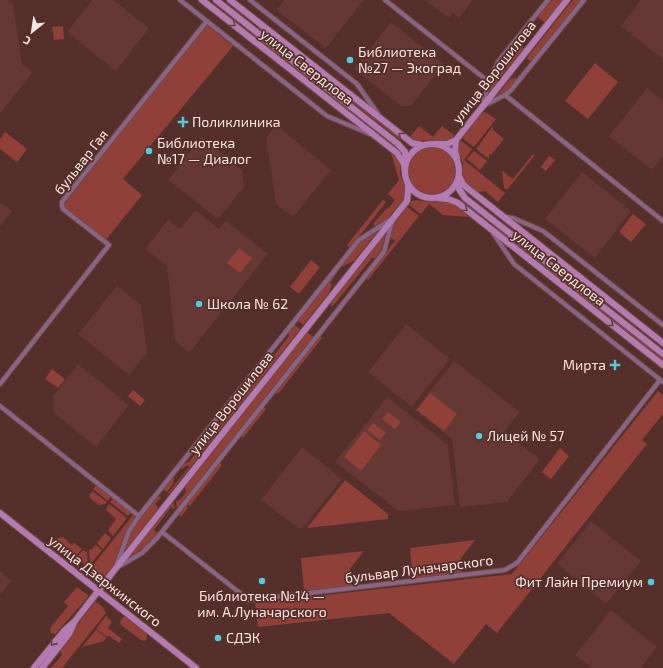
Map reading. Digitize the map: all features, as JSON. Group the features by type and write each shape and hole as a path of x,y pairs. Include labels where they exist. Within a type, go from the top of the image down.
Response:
{"main road":[{"name":"улица Свердлова","path":"202,0 376,136 401,158 404,164 405,175"},
{"name":"улица Свердлова","path":"216,0 398,144 404,152 406,161"},
{"name":"улица Свердлова","path":"230,0 382,121 412,143 422,145"},
{"name":"улица Ворошилова","path":"456,140 567,0"},
{"path":"426,198 414,192 408,184 405,175 406,161 416,149 422,145 447,144 456,140 455,151 459,166 459,189 465,198"},
{"name":"улица Свердлова","path":"398,144 416,149"},
{"path":"436,144 448,149 457,160"},
{"name":"улица Свердлова","path":"459,178 466,187 663,343"},
{"path":"444,196 450,192 459,178"},
{"path":"407,201 408,184"},
{"path":"407,201 413,198 437,198 453,195 465,198"},
{"name":"улица Свердлова","path":"437,198 448,199 458,203 663,365"},
{"name":"улица Свердлова","path":"465,198 663,354"},
{"name":"улица Ворошилова","path":"34,668 99,591 407,201"},
{"name":"улица Дзержинского","path":"0,513 196,668"},
{"name":"улица Ворошилова","path":"42,668 69,634 75,621"}],"street":[{"path":"180,0 327,116 376,136"},
{"path":"250,0 356,84 382,121"},
{"path":"385,0 489,82"},
{"path":"483,106 489,82 498,62 548,0"},
{"path":"483,106 505,95 515,86 584,0"},
{"name":"бульвар Гая","path":"0,384 109,245 64,209 62,202 207,21"},
{"path":"505,95 663,220"},
{"path":"504,217 512,218 544,231 663,326"},
{"path":"116,568 127,535 139,516 359,240 393,218"},
{"path":"116,568 142,553 162,532 384,252 393,218"},
{"path":"492,230 499,244 514,264 661,381"},
{"name":"бульвар Луначарского","path":"162,532 249,600 505,570 517,563 661,381"},
{"path":"0,406 139,516"}],"shaded area":[{"path":"0,0 7,0 13,4 22,64 33,72 0,114"},
{"path":"92,0 113,0 149,28 116,71 67,32"},
{"path":"284,0 363,1 326,48 276,10"},
{"path":"425,0 473,0 459,18 453,13 449,18"},
{"path":"552,0 563,0 545,23 538,17"},
{"path":"573,0 583,0 533,63 527,59 529,55"},
{"path":"641,0 663,0 663,59 621,26"},
{"path":"391,22 444,64 411,106 401,106 354,69"},
{"path":"206,24 233,46 123,179 142,195 105,241 63,206"},
{"path":"63,26 64,39 54,40 52,27"},
{"path":"259,26 400,138 399,139 257,27"},
{"path":"528,30 531,32 523,41 523,49 507,69 501,64"},
{"path":"253,33 394,145 393,147 252,35"},
{"path":"595,63 618,82 588,119 565,101"},
{"path":"500,65 506,70 489,93 496,71"},
{"path":"515,77 518,81 507,92 494,99 511,78 513,79"},
{"path":"647,88 663,101 663,156 652,170 609,136"},
{"path":"485,112 496,119 474,147 462,138 480,115"},
{"path":"276,125 331,170 293,217 276,204 266,138"},
{"path":"419,126 433,137 442,126 454,135 451,139 446,141 414,141 409,138"},
{"path":"493,126 493,130 504,139 492,154 489,155 489,159 476,149"},
{"path":"5,132 27,149 17,162 0,149 0,139"},
{"path":"202,137 242,170 244,187 218,219 168,180"},
{"path":"460,140 472,149 464,160 505,193 498,202 485,191 477,192 465,183 463,178 463,163 456,148"},
{"path":"427,146 437,146 446,150 452,156 456,165 456,175 452,184 446,190 437,194 427,194 418,190 412,184 408,175 408,165 412,156 418,150"},
{"path":"474,151 487,161 480,170 467,159"},
{"path":"391,153 400,160 400,174 406,196 387,219 375,226 373,224 395,200 388,194 399,180"},
{"path":"533,154 535,155 507,190 504,188 502,171 513,179"},
{"path":"549,156 555,160 546,171 541,167"},
{"path":"582,172 631,211 595,258 545,219"},
{"path":"383,200 386,202 350,248 347,245"},
{"path":"417,200 429,202 450,202 457,204 468,217 443,215 429,204 421,214 409,205 412,201"},
{"path":"0,202 12,211 0,227"},
{"path":"407,207 419,216 368,280 366,277 367,275 395,241 389,236 394,223"},
{"name":"Школа № 62","path":"196,210 219,229 226,221 268,254 189,353 175,341 167,266 145,249 168,220 180,229"},
{"path":"633,214 646,224 631,242 619,232"},
{"path":"500,217 616,309 615,310 499,218"},
{"path":"494,224 611,316 609,318 492,226"},
{"path":"380,228 354,261 341,267 330,283 332,285 328,294 303,325 297,320 359,242"},
{"path":"386,233 381,250 375,258 372,258 332,307 332,301"},
{"path":"239,248 252,258 240,273 227,263"},
{"path":"311,260 320,267 299,294 290,287"},
{"path":"117,286 141,305 147,353 129,375 78,334"},
{"path":"612,318 663,358 663,361 611,320"},
{"path":"293,324 300,329 169,494 168,493 189,467 187,465 183,469 181,468 174,477 173,484 167,492 163,489 184,463 189,462 224,417 223,413 253,375 259,375 289,336 287,331"},
{"path":"406,324 450,359 412,407 368,372"},
{"path":"307,332 313,337 177,508 176,501 180,500 186,492 185,487"},
{"path":"319,335 322,338 278,394 275,392"},
{"name":"Лицей № 57","path":"454,361 520,412 504,432 540,459 507,502 460,507 452,439 415,410"},
{"path":"78,364 129,405 96,447 54,413 53,396"},
{"path":"52,369 65,379 58,388 45,379"},
{"path":"133,390 145,400 140,406 128,396"},
{"path":"658,391 663,395 663,414 642,440 647,444 497,633 486,624 454,664 389,613 258,627 255,603 512,574"},
{"path":"430,393 457,414 444,431 417,410"},
{"path":"387,397 448,445 455,505 399,511 335,462"},
{"path":"263,407 266,409 243,438 241,435"},
{"path":"388,412 401,422 395,429 382,419"},
{"path":"373,423 386,433 380,440 367,430"},
{"path":"364,431 381,445 361,471 344,457"},
{"path":"302,447 342,479 303,528 298,528 261,500"},
{"path":"560,448 569,456 551,479 542,472"},
{"path":"219,462 222,465 190,506 186,506 188,508 181,517 179,514 180,512"},
{"path":"345,480 388,514 388,519 307,528"},
{"path":"97,484 111,496 108,501 93,489"},
{"path":"92,491 107,502 99,505 89,496"},
{"path":"158,496 161,498 155,504 158,507 156,511 123,553 129,534 135,524"},
{"path":"114,498 132,512 128,516 110,502"},
{"path":"173,501 175,509 171,507 154,530 158,533 147,546 129,558"},
{"path":"109,504 127,518 113,536 108,530 116,519 106,510"},
{"path":"134,514 135,518 125,533 116,561 103,579 90,569"},
{"path":"591,521 641,561 606,604 557,564"},
{"path":"105,533 111,538 103,549 97,543"},
{"path":"63,537 72,545 74,543 82,549 75,557 55,541 58,538"},
{"path":"475,540 461,558 463,574 413,579 410,548"},
{"path":"96,545 102,550 90,565 89,550"},
{"path":"83,550 87,552 88,567 76,558"},
{"path":"364,551 350,569 352,587 304,592 301,558"},
{"path":"0,571 12,581 0,595"},
{"path":"77,587 89,596 55,634 51,633 51,627 68,606 64,602"},
{"path":"95,601 102,606 106,613 62,668 50,668 62,655 60,650"},
{"path":"611,610 657,647 641,668 592,668 575,655"},
{"path":"106,616 112,622 108,628 122,639 119,643 96,629"},
{"path":"123,617 126,617 147,633 147,639 144,641 141,640 121,625 120,622"},
{"path":"96,630 106,637 104,641 82,647"}],"place":[{"name":"Библиотека №27 — Экоград","path":"350,60"},
{"name":"Поликлиника","path":"183,122"},
{"name":"Библиотека №17 — Диалог","path":"149,151"},
{"name":"Школа № 62","path":"199,304"},
{"name":"Мирта","path":"615,365"},
{"name":"Лицей № 57","path":"479,436"},
{"name":"Библиотека №14 — им. А.Луначарского","path":"262,581"},
{"name":"Фит Лайн Премиум","path":"651,582"},
{"name":"СДЭК","path":"218,638"}]}
